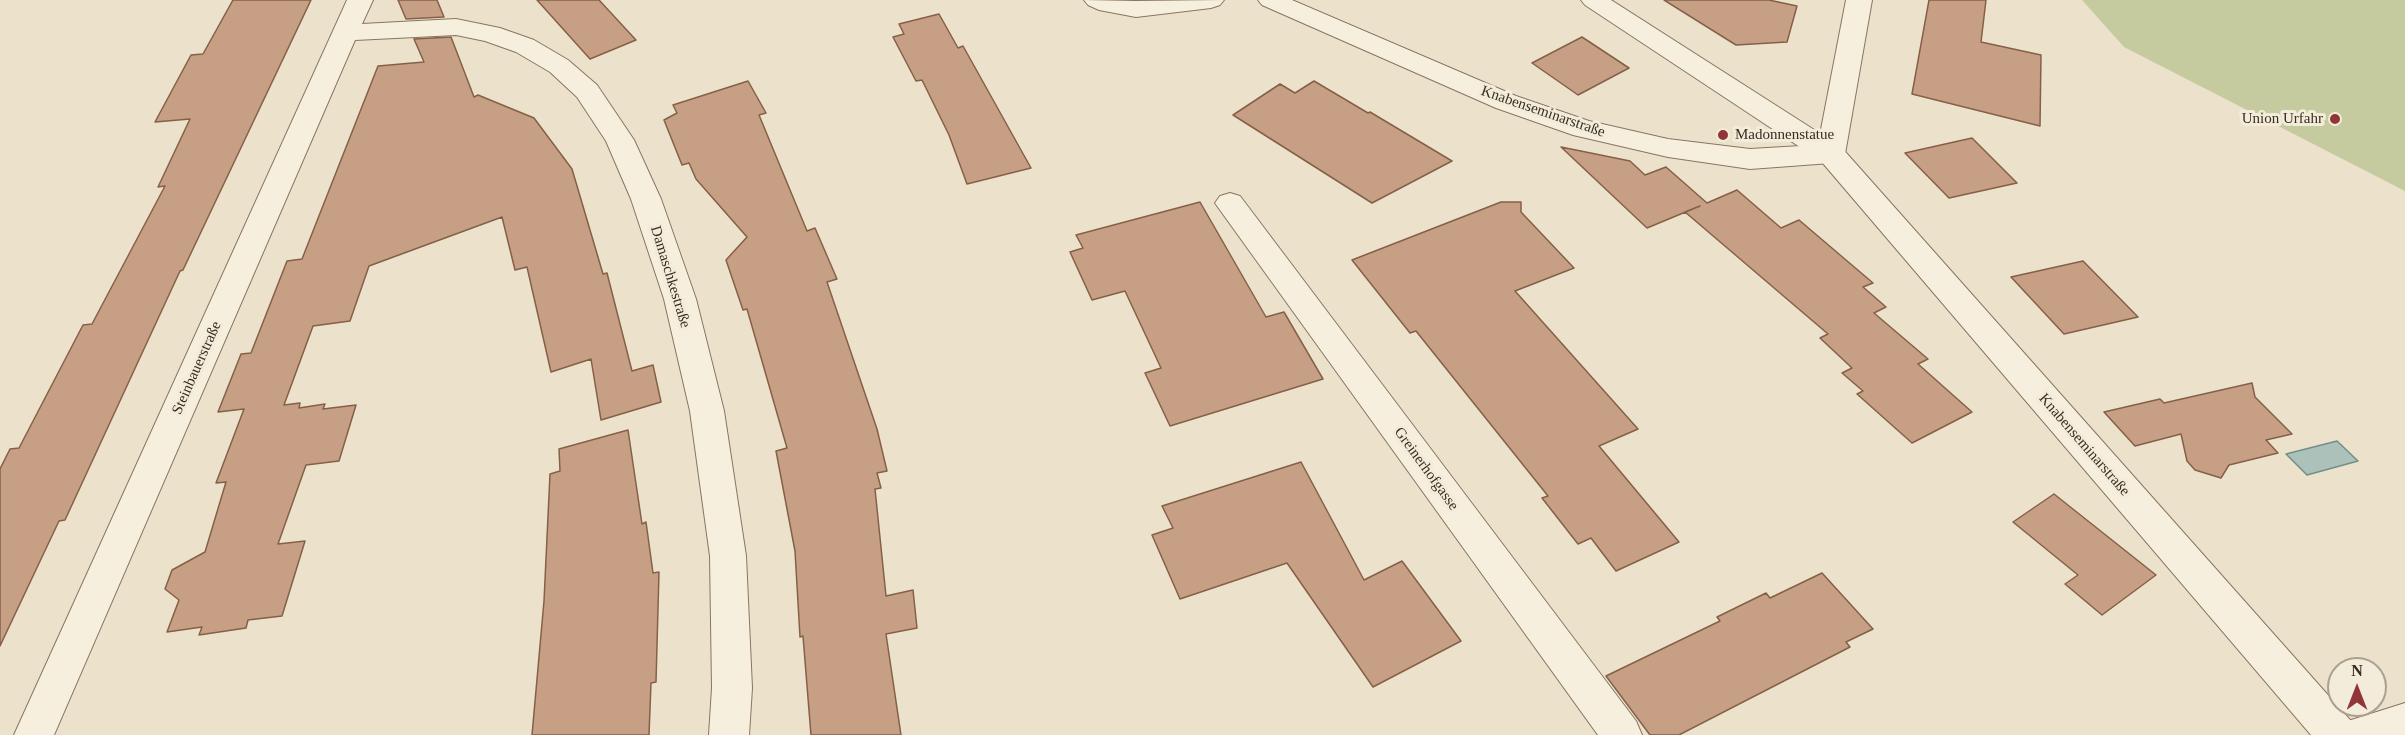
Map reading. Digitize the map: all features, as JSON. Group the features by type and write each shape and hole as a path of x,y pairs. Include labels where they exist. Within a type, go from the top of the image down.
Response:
{"street":[{"name":"Steinbauerstraße","path":"34,735 360,0"},
{"path":"1097,0 1108,5 1136,9 1211,0"},
{"name":"Knabenseminarstraße","path":"1271,0 1506,102 1583,129 1668,148 1750,159 1831,154"},
{"name":"Knabenseminarstraße","path":"1594,0 1831,154 2337,735"},
{"path":"1831,154 1859,0"},
{"name":"Damaschkestraße","path":"345,33 456,27 491,34 525,46 559,66 587,91 621,140 646,199 680,299 707,411 728,556 732,688 729,735"},
{"name":"Greinerhofgasse","path":"1230,203 1622,735"},
{"path":"2362,735 2405,722"}],"green space":[{"name":"Union Urfahr","path":"2082,0 2405,0 2405,191 2124,47"}],"water":[{"path":"2337,441 2358,461 2307,475 2286,454"}],"building":[{"path":"233,0 311,0 183,270 180,271 65,520 59,521 0,646 0,469 10,449 19,448 83,325 92,324 165,186 158,187 190,119 155,122 191,55 203,54"},
{"path":"398,0 437,0 444,17 406,19"},
{"path":"537,0 599,0 636,40 590,59"},
{"path":"1664,0 1769,0 1797,6 1787,42 1736,45"},
{"path":"1929,0 1986,0 1981,42 2041,55 2040,126 1912,94"},
{"path":"939,14 958,48 963,46 1031,168 967,184 949,135 922,80 916,81 893,37 904,34 899,24"},
{"path":"451,37 474,97 478,95 534,118 572,169 603,274 607,273 632,371 653,365 661,402 601,420 591,359 551,372 527,267 515,270 502,217 369,266 350,321 313,326 284,405 300,403 299,408 325,404 323,409 356,405 339,461 306,465 278,544 305,541 282,616 248,620 246,628 199,635 202,627 167,632 179,600 165,589 172,570 205,552 226,482 216,483 244,409 218,412 241,354 251,353 287,261 302,259 378,66 424,62 414,39"},
{"path":"1582,37 1629,68 1578,95 1532,63"},
{"path":"748,81 766,113 759,115 807,231 815,228 837,279 827,282 877,429 887,471 877,473 881,488 875,489 886,596 913,590 917,628 886,634 901,735 811,735 803,636 800,637 795,551 776,451 787,448 747,309 743,310 726,260 747,237 696,179 689,163 682,165 664,120 677,113 673,105"},
{"path":"1314,81 1452,161 1372,203 1233,115 1280,84 1295,93"},
{"path":"1972,138 2017,183 1949,198 1905,153"},
{"path":"1561,147 1630,161 1645,175 1666,167 1707,203 1737,190 1781,228 1799,220 1873,283 1863,287 1886,307 1874,313 1928,359 1918,364 1972,412 1912,443 1857,394 1863,391 1842,373 1852,368 1820,338 1828,334 1685,212 1647,228"},
{"path":"1200,202 1266,317 1284,312 1323,379 1170,426 1145,373 1161,368 1125,291 1092,300 1070,252 1083,248 1076,235"},
{"path":"1501,202 1521,202 1521,212 1574,268 1515,291 1638,429 1599,446 1679,542 1616,571 1591,538 1578,544 1542,498 1548,496 1416,331 1410,333 1352,260"},
{"path":"2083,261 2138,317 2064,334 2011,277"},
{"path":"2252,383 2255,397 2292,434 2266,440 2278,453 2229,465 2221,478 2195,470 2187,461 2181,434 2135,446 2104,412 2160,399 2164,403"},
{"path":"628,430 642,524 646,522 653,573 659,572 656,682 651,683 649,735 532,735 544,601 550,474 560,471 559,449"},
{"path":"1301,462 1364,580 1402,561 1461,641 1373,687 1287,563 1180,599 1152,535 1173,528 1162,506"},
{"path":"2054,494 2156,575 2102,615 2065,584 2078,575 2013,522"},
{"path":"1822,573 1873,629 1846,642 1850,647 1679,735 1650,735 1606,676 1720,621 1717,617 1766,593 1770,598"}],"place":[{"name":"Union Urfahr","path":"2335,119"},
{"name":"Madonnenstatue","path":"1723,135"}]}
